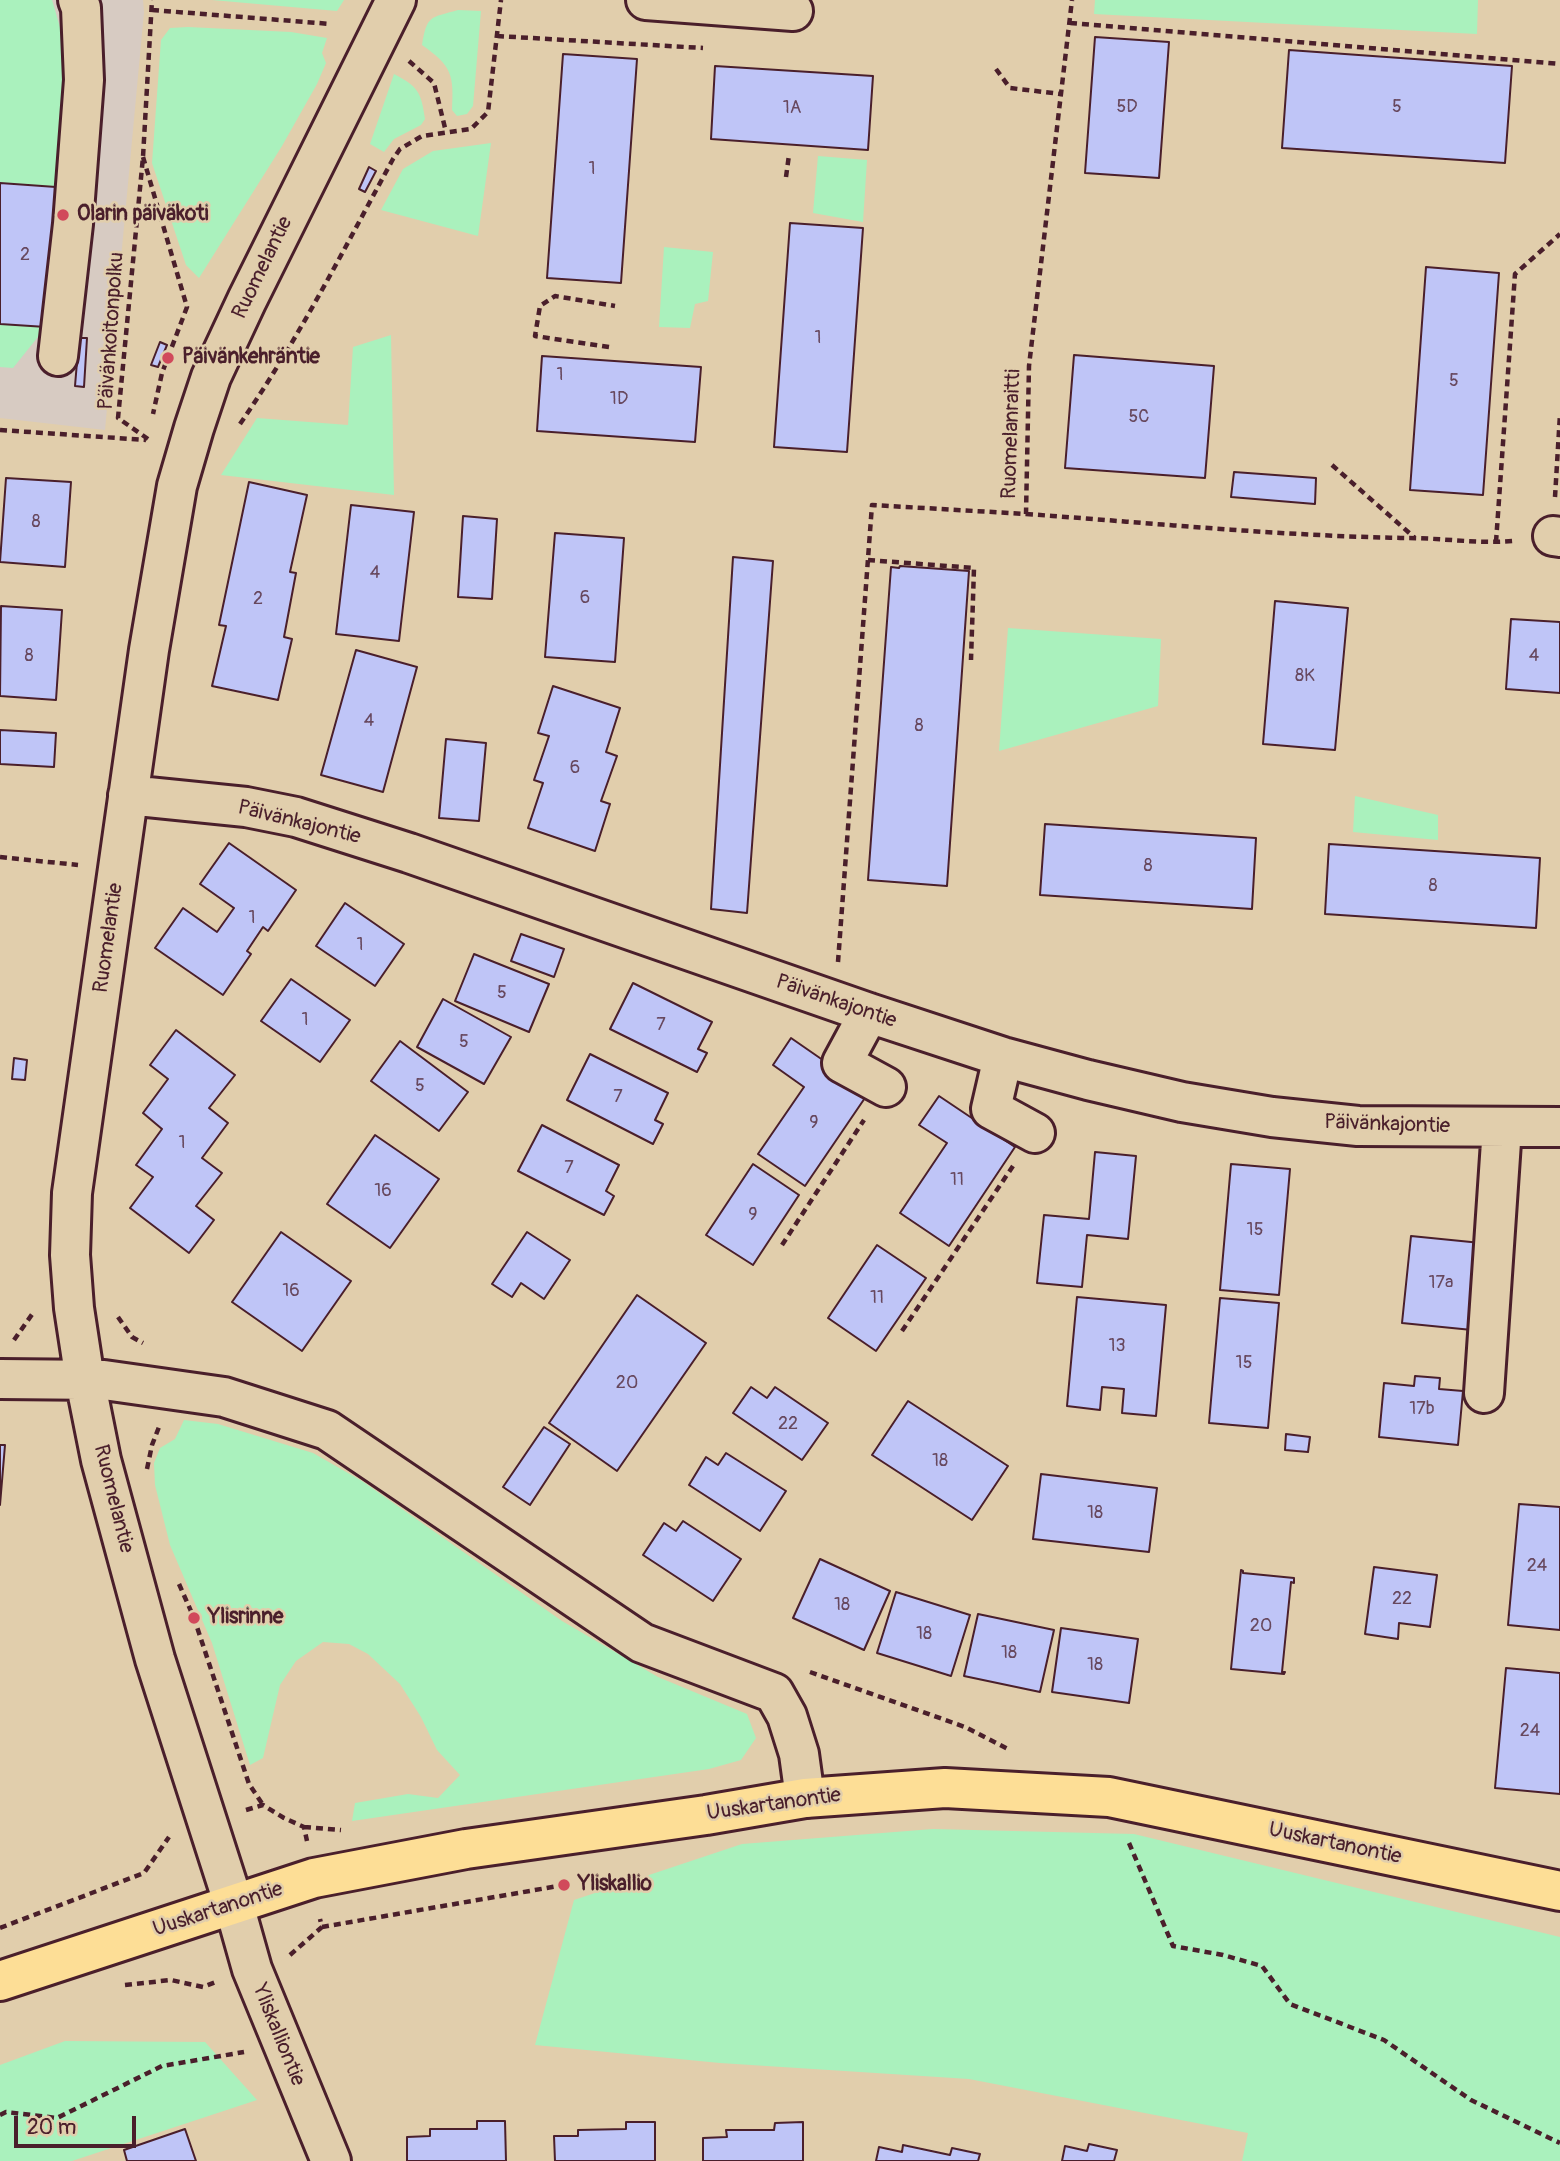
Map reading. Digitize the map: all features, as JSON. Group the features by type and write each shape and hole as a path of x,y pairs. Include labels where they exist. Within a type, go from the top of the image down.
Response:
{"main road":[{"name":"Uuskartanontie","path":"0,1981 314,1878 454,1852 805,1798 945,1787 1109,1797 1560,1891"}],"street":[{"path":"58,356 73,224 84,80 81,8 78,0"},
{"name":"Ruomelantie","path":"234,1905 155,1658 101,1460 74,1308 70,1255 72,1193 149,650 177,486 211,377 396,0"},
{"path":"646,0 793,11"},
{"name":"Päivänkajontie","path":"128,795 246,807 296,817 409,853 1003,1057 1182,1102 1272,1117 1358,1126 1560,1127"},
{"path":"851,1007 842,1063 886,1087"},
{"path":"1003,1057 991,1109 1035,1133"},
{"path":"1484,1393 1502,1127"},
{"path":"0,1378 104,1380 224,1397 327,1430 642,1643 774,1693 787,1716 799,1754 805,1798"},
{"name":"Yliskalliontie","path":"234,1905 251,1969 331,2161"}],"path":[{"name":"Päivänkoitonpolku","path":"149,440 118,418 143,157 152,0"},
{"path":"238,428 304,324 400,149 422,136 471,128 488,112 501,0"},
{"name":"Ruomelanraitti","path":"851,1007 872,505 1026,514 1029,366 1072,0"},
{"path":"152,10 331,24"},
{"path":"1069,23 1560,64"},
{"path":"497,36 703,48"},
{"path":"408,61 434,83 446,132"},
{"path":"996,69 1010,88 1062,94"},
{"path":"786,177 789,156"},
{"path":"143,157 187,307 162,373 153,417"},
{"path":"1496,542 1515,274 1560,234"},
{"path":"609,347 535,336 540,306 555,296 615,306"},
{"path":"1026,514 1331,537 1496,542 1556,536 1560,414"},
{"path":"0,430 149,440 151,428"},
{"path":"1332,465 1415,538"},
{"path":"868,561 974,568 971,660"},
{"path":"0,857 83,866"},
{"path":"782,1245 886,1087"},
{"path":"902,1331 1035,1133"},
{"path":"118,1316 132,1336 156,1351 162,1421 152,1445 147,1468 148,1480"},
{"path":"178,1583 194,1618 249,1784 263,1805"},
{"path":"1109,1797 1173,1946 1223,1955 1262,1966 1290,2004 1384,2040 1471,2100 1560,2143"},
{"path":"322,1927 564,1885"},
{"path":"121,1985 171,1980 203,1987 292,1955"},
{"path":"0,2115 6,2112 57,2118 162,2066 283,2045"}],"shaded area":[{"name":"Olarin päiväkoti","path":"0,0 143,0 105,430 0,418"}],"green space":[{"path":"0,0 52,0 53,3 69,59 61,173 56,187 0,183"},
{"path":"212,0 344,0 337,11"},
{"path":"1095,0 1478,0 1477,34 1094,14"},
{"path":"458,10 481,11 473,106 467,114 457,116 452,110 449,72 440,59 422,45 431,19"},
{"path":"170,28 291,32 327,38 322,53 326,63 317,84 282,146 199,278 186,265 152,163 161,40"},
{"path":"394,74 417,91 425,119 421,125 394,139 384,152 370,144"},
{"path":"491,143 478,236 381,210 403,169 433,151"},
{"path":"818,156 867,160 863,222 813,213"},
{"path":"664,247 713,252 708,301 695,304 690,328 659,327"},
{"path":"0,324 46,327 13,368 0,367"},
{"path":"391,335 394,495 221,475 257,418 348,425 353,347"},
{"path":"1008,628 1161,639 1158,706 999,751"},
{"path":"1355,796 1438,815 1438,840 1353,832"},
{"path":"184,1420 218,1424 313,1453 362,1481 562,1621 658,1677 747,1714 756,1738 741,1760 709,1769 352,1821 355,1803 408,1794 438,1798 460,1775 437,1750 421,1717 400,1684 368,1654 349,1644 323,1642 296,1661 280,1685 263,1758 250,1765 212,1643 170,1545 155,1485 154,1463 160,1448 175,1439"},
{"path":"933,1829 1134,1834 1560,1937 1560,2161 1242,2161 1248,2133 969,2079 720,2063 535,2045 574,1900 742,1844"},
{"path":"65,2041 205,2042 257,2100 72,2161 0,2161 0,2065"}],"building":[{"path":"1095,37 1169,42 1159,178 1085,173"},
{"path":"1289,50 1512,66 1505,163 1282,148"},
{"path":"563,54 637,59 621,283 547,278"},
{"path":"715,66 873,76 868,150 711,139"},
{"path":"369,167 376,171 365,192 359,189"},
{"path":"0,183 56,187 46,327 0,324"},
{"path":"790,223 863,228 847,452 774,447"},
{"path":"1426,267 1499,273 1483,495 1410,490"},
{"path":"79,338 87,338 84,387 75,386"},
{"path":"160,342 167,345 158,367 151,365"},
{"path":"1074,355 1214,366 1205,478 1065,468"},
{"path":"542,356 701,367 695,442 537,431"},
{"path":"1234,472 1316,478 1315,504 1231,497"},
{"path":"6,478 71,482 65,567 0,562"},
{"path":"249,482 307,495 290,572 296,573 284,637 292,639 278,700 212,686 226,626 219,625"},
{"path":"351,505 414,512 399,641 336,634"},
{"path":"463,516 497,519 492,599 458,597"},
{"path":"555,533 624,538 615,662 545,657"},
{"path":"733,557 773,561 747,913 711,909"},
{"path":"891,567 969,571 947,886 868,880"},
{"path":"1275,601 1348,608 1335,750 1263,744"},
{"path":"1,606 62,610 56,700 0,696"},
{"path":"1511,619 1560,622 1560,693 1506,689"},
{"path":"356,650 417,667 383,792 321,775"},
{"path":"553,686 620,708 606,752 617,756 601,801 610,804 595,851 528,828 543,783 534,780 549,736 538,733"},
{"path":"0,730 56,733 54,767 0,764"},
{"path":"446,739 486,743 479,821 439,818"},
{"path":"1045,824 1256,838 1252,909 1040,895"},
{"path":"229,843 296,890 268,931 263,927 247,951 251,954 223,995 155,948 183,908 217,932 234,908 200,884"},
{"path":"1329,844 1540,858 1536,928 1325,914"},
{"path":"345,903 404,944 375,986 316,946"},
{"path":"521,934 564,949 554,977 511,961"},
{"path":"474,954 549,984 529,1032 455,1001"},
{"path":"291,979 350,1020 320,1062 261,1021"},
{"path":"633,983 712,1022 698,1049 707,1053 697,1072 610,1029"},
{"path":"443,999 511,1037 484,1084 417,1047"},
{"path":"176,1030 235,1075 209,1108 228,1123 202,1158 222,1173 196,1206 214,1220 189,1253 130,1208 153,1177 136,1165 162,1129 143,1113 168,1079 150,1065"},
{"path":"791,1038 869,1092 805,1186 758,1154 804,1087 773,1065"},
{"path":"400,1041 468,1092 439,1131 371,1081"},
{"path":"590,1054 668,1093 655,1120 663,1124 653,1144 567,1100"},
{"path":"14,1058 27,1060 25,1080 12,1079"},
{"path":"939,1096 1015,1147 949,1246 900,1213 947,1143 919,1125"},
{"path":"542,1125 619,1165 606,1191 614,1196 604,1215 518,1171"},
{"path":"375,1135 439,1179 390,1248 327,1204"},
{"path":"1095,1152 1136,1156 1128,1239 1087,1235 1082,1287 1037,1283 1044,1215 1089,1219"},
{"path":"753,1164 799,1195 753,1265 706,1235"},
{"path":"1231,1164 1290,1169 1279,1295 1220,1290"},
{"path":"281,1232 351,1281 302,1351 232,1302"},
{"path":"527,1232 570,1260 544,1299 521,1283 512,1297 492,1284"},
{"path":"1411,1236 1481,1243 1472,1330 1402,1323"},
{"path":"877,1245 926,1278 876,1351 828,1318"},
{"path":"637,1295 706,1343 617,1471 549,1423"},
{"path":"1077,1297 1166,1305 1156,1416 1122,1413 1124,1389 1102,1387 1100,1410 1067,1406"},
{"path":"1220,1298 1279,1303 1268,1428 1209,1423"},
{"path":"1415,1376 1440,1378 1439,1389 1463,1391 1458,1445 1379,1437 1384,1383 1414,1386"},
{"path":"751,1387 767,1398 775,1387 828,1423 802,1460 733,1413"},
{"path":"908,1401 1008,1466 972,1520 872,1455"},
{"path":"544,1427 570,1444 530,1505 503,1487"},
{"path":"1286,1434 1310,1437 1308,1452 1285,1450"},
{"path":"0,1445 5,1445 0,1505"},
{"path":"726,1453 786,1491 760,1531 689,1485 706,1457 718,1465"},
{"path":"1041,1474 1157,1488 1149,1552 1033,1539"},
{"path":"1519,1504 1560,1507 1560,1630 1508,1625"},
{"path":"683,1521 741,1559 713,1601 643,1555 664,1523 676,1531"},
{"path":"820,1559 890,1591 864,1650 793,1618"},
{"path":"1374,1567 1437,1575 1430,1627 1399,1623 1398,1639 1365,1634"},
{"path":"1241,1570 1243,1573 1294,1578 1294,1583 1291,1582 1282,1672 1285,1672 1284,1674 1231,1669"},
{"path":"896,1592 970,1615 951,1676 877,1653"},
{"path":"978,1614 1054,1630 1040,1692 964,1676"},
{"path":"1061,1628 1138,1639 1129,1703 1052,1692"},
{"path":"1506,1668 1560,1673 1560,1794 1495,1788"},
{"path":"477,2121 505,2121 506,2161 407,2161 407,2137 430,2136 430,2129 477,2129"},
{"path":"626,2122 655,2122 655,2161 555,2161 554,2136 578,2136 578,2130 626,2129"},
{"path":"803,2122 803,2161 703,2161 703,2138 727,2137 726,2130 774,2130 775,2123"},
{"path":"185,2129 196,2161 127,2161 124,2150"},
{"path":"1089,2144 1117,2150 1114,2161 1062,2161 1065,2146 1087,2151"},
{"path":"903,2145 950,2155 952,2148 980,2154 978,2161 876,2161 879,2147 902,2152"}],"place":[{"name":"Olarin päiväkoti","path":"63,215"},
{"name":"Päivänkehräntie","path":"168,358"},
{"name":"Ylisrinne","path":"194,1618"},
{"name":"Yliskallio","path":"564,1885"}]}
